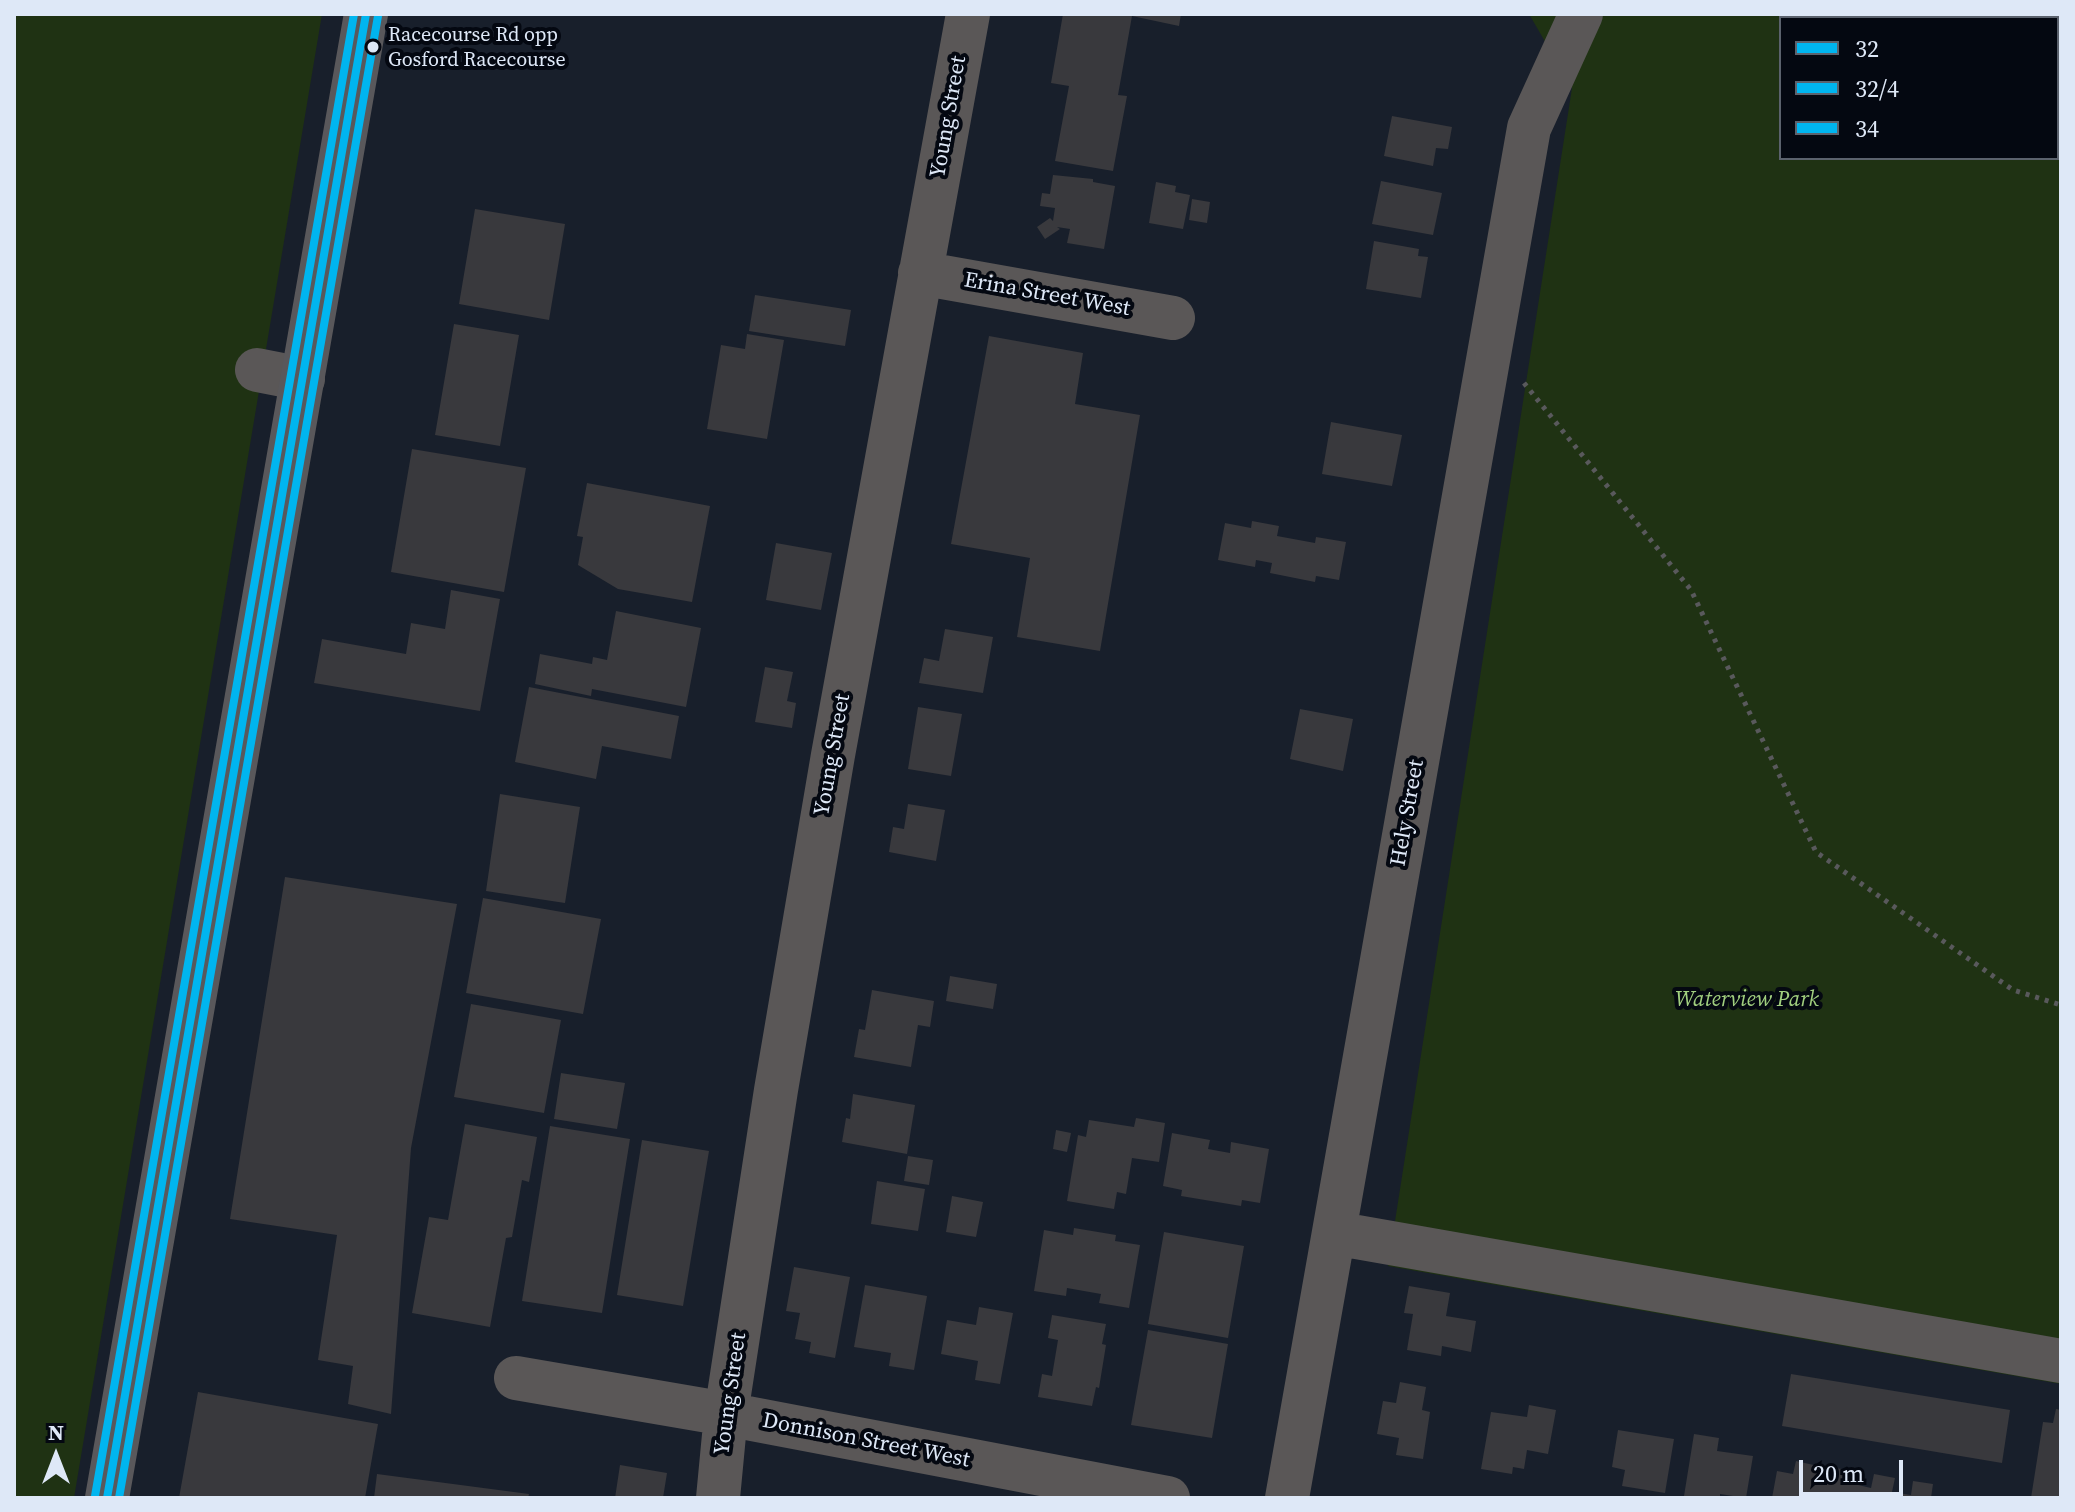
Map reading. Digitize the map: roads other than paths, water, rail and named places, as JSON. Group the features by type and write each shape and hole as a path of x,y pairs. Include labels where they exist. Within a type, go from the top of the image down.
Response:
{"main road":[{"path":"107,1498 366,14"}],"street":[{"name":"Young Street","path":"718,1498 726,1414 776,1090 968,14"},
{"name":"Hely Street","path":"1287,1498 1529,128 1581,14"},
{"name":"Erina Street West","path":"920,273 1173,318"},
{"path":"257,370 303,379"},
{"path":"1334,1233 2061,1361"},
{"name":"Donnison Street West","path":"516,1378 726,1414 1168,1498"}],"place":[{"name":"Racecourse Rd opp Gosford Racecourse","path":"373,47"}],"park label":[{"name":"Waterview Park","path":"1747,1000"}]}
